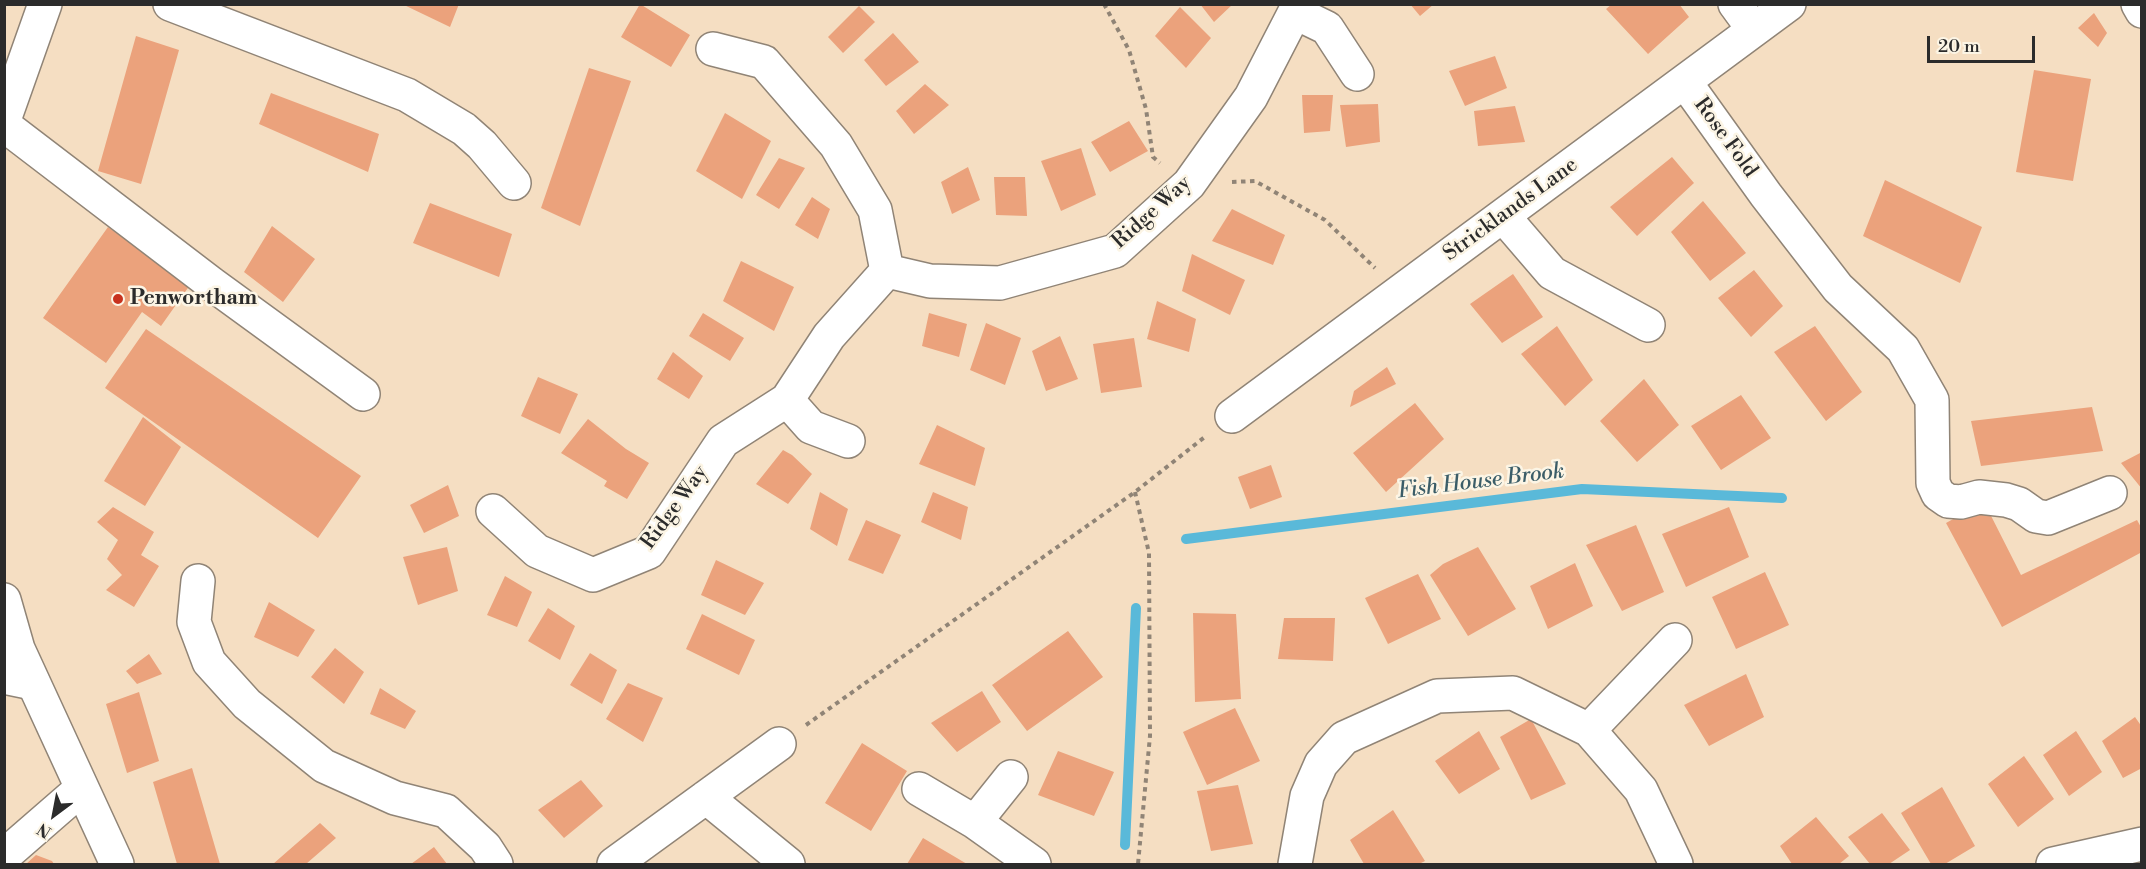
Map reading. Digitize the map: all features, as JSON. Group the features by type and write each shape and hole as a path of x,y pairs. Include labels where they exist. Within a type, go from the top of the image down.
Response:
{"street":[{"path":"4,120 45,4"},
{"path":"170,4 407,95 464,129 482,145 514,183"},
{"path":"1735,4 1754,30"},
{"name":"Stricklands Lane","path":"1232,416 1789,4"},
{"path":"2138,4 2142,11"},
{"name":"Ridge Way","path":"493,511 537,551 593,576 649,552 723,441 787,399 829,336 887,272 930,281 1000,283 1114,251 1189,184 1251,97 1297,9 1327,28 1357,74"},
{"path":"713,49 764,62 837,145 875,210 887,272"},
{"name":"Rose Fold","path":"1685,82 1766,195 1838,288 1903,350 1932,400 1932,483 1938,495 1948,501 1961,502 1979,497 1993,497 2019,504 2036,516 2048,519 2110,493"},
{"path":"4,125 212,284 363,394"},
{"path":"1503,216 1552,273 1648,325"},
{"path":"787,399 811,427 848,441"},
{"path":"198,581 194,622 209,662 247,704 324,766 395,798 446,812 485,847 496,864"},
{"path":"4,600 18,649 19,680 81,789 117,864"},
{"path":"1589,730 1675,640"},
{"path":"1295,864 1307,796 1322,764 1344,738 1437,696 1513,693 1589,730 1641,790 1676,864"},
{"path":"614,864 779,744"},
{"path":"975,822 1011,777"},
{"path":"4,856 81,789"},
{"path":"919,789 975,822 1034,864"},
{"path":"706,797 788,864"},
{"path":"2053,864 2142,844"}],"path":[{"path":"1104,4 1129,50 1146,109 1153,157 1189,184 1255,181 1325,220 1378,271 1392,297"},
{"path":"779,744 1135,492 1232,416"},
{"path":"1135,492 1149,553 1150,736 1138,864"}],"building":[{"path":"402,4 459,4 450,27"},
{"path":"640,4 690,35 671,67 621,37"},
{"path":"1200,4 1233,4 1214,22"},
{"path":"1410,4 1434,4 1420,16"},
{"path":"1612,4 1679,4 1689,17 1648,54 1606,9"},
{"path":"859,6 875,22 843,53 828,37"},
{"path":"1180,7 1211,38 1186,68 1155,36"},
{"path":"2094,13 2107,33 2098,47 2078,28"},
{"path":"893,33 919,62 886,86 864,60"},
{"path":"136,36 179,50 141,184 98,171"},
{"path":"1495,56 1507,88 1465,106 1449,71"},
{"path":"589,68 631,81 580,226 541,208"},
{"path":"2034,70 2091,79 2073,181 2016,172"},
{"path":"925,84 949,105 914,134 896,111"},
{"path":"271,93 379,134 368,172 259,124"},
{"path":"1302,95 1333,95 1330,131 1304,133"},
{"path":"1378,104 1380,142 1346,147 1340,105"},
{"path":"1515,106 1525,142 1478,146 1474,111"},
{"path":"725,113 771,141 742,199 696,171"},
{"path":"1129,121 1148,151 1110,172 1091,142"},
{"path":"1081,148 1096,195 1061,211 1041,161"},
{"path":"1672,157 1694,183 1637,236 1610,207"},
{"path":"779,158 805,168 779,209 756,195"},
{"path":"968,167 980,200 952,214 941,182"},
{"path":"994,177 1025,177 1027,216 996,215"},
{"path":"1885,180 1982,227 1960,283 1863,236"},
{"path":"812,197 830,209 818,239 795,225"},
{"path":"1703,201 1746,253 1710,281 1671,232"},
{"path":"430,203 512,234 499,277 413,243"},
{"path":"1232,209 1285,235 1273,265 1212,241"},
{"path":"272,226 315,259 283,302 244,272"},
{"name":"Penwortham","path":"108,227 190,285 161,326 142,312 106,363 43,318"},
{"path":"1192,254 1245,280 1230,315 1182,291"},
{"path":"741,261 794,287 774,331 723,301"},
{"path":"1754,270 1783,306 1751,337 1718,298"},
{"path":"1513,274 1543,317 1502,343 1470,304"},
{"path":"1157,301 1196,319 1189,352 1147,339"},
{"path":"703,313 744,338 730,361 689,336"},
{"path":"929,313 967,324 959,357 922,346"},
{"path":"986,323 1021,338 1005,385 970,370"},
{"path":"1557,326 1593,380 1565,406 1521,354"},
{"path":"1815,326 1862,392 1826,421 1774,352"},
{"path":"146,329 361,476 318,538 105,388"},
{"path":"1060,336 1078,379 1046,391 1032,351"},
{"path":"1134,338 1142,387 1101,393 1093,344"},
{"path":"673,352 703,376 689,399 657,379"},
{"path":"1387,367 1396,384 1350,407 1354,391"},
{"path":"538,377 578,394 560,434 521,416"},
{"path":"1644,379 1679,425 1637,462 1600,421"},
{"path":"1741,395 1771,438 1721,470 1691,426"},
{"path":"1415,403 1444,439 1386,492 1353,453"},
{"path":"2092,407 2103,451 1981,466 1971,421"},
{"path":"143,417 181,447 145,506 104,481"},
{"path":"588,419 626,449 649,463 627,499 604,486 607,481 561,453"},
{"path":"937,425 985,448 975,486 919,464"},
{"path":"783,450 792,455 812,474 788,504 756,484"},
{"path":"2142,452 2142,489 2121,463"},
{"path":"1271,465 1282,497 1250,509 1238,477"},
{"path":"448,485 459,516 424,533 410,505"},
{"path":"820,492 848,509 837,546 810,529"},
{"path":"933,492 968,507 961,540 921,522"},
{"path":"1984,502 2021,575 2137,520 2142,529 2142,552 2002,627 1946,523"},
{"path":"113,507 154,532 141,555 159,566 134,607 106,590 122,575 107,559 118,540 97,522"},
{"path":"1729,507 1749,557 1686,587 1662,534"},
{"path":"866,520 901,535 883,574 848,560"},
{"path":"1636,525 1664,592 1622,611 1586,545"},
{"path":"447,547 458,591 418,605 403,557"},
{"path":"1478,547 1516,609 1468,636 1430,575 1443,564"},
{"path":"716,560 764,583 745,615 701,595"},
{"path":"1575,563 1593,606 1548,629 1530,586"},
{"path":"1765,572 1789,625 1736,649 1712,597"},
{"path":"1418,574 1441,619 1388,644 1365,598"},
{"path":"505,576 532,592 517,627 487,615"},
{"path":"269,602 315,630 298,657 254,637"},
{"path":"548,608 575,626 560,660 528,641"},
{"path":"1193,613 1236,614 1241,699 1195,702"},
{"path":"702,614 755,640 739,675 686,649"},
{"path":"1284,618 1335,618 1333,661 1278,659"},
{"path":"1068,631 1103,677 1027,731 992,685"},
{"path":"335,648 364,672 344,704 311,677"},
{"path":"590,653 617,670 602,704 570,685"},
{"path":"149,654 162,674 137,684 126,671"},
{"path":"1746,674 1764,717 1709,746 1684,705"},
{"path":"628,683 663,698 643,742 606,719"},
{"path":"380,688 416,711 405,729 370,714"},
{"path":"982,691 1001,722 957,752 931,723"},
{"path":"139,692 159,761 127,773 106,704"},
{"path":"1235,708 1260,761 1207,785 1183,732"},
{"path":"2135,717 2142,727 2142,768 2123,778 2102,741"},
{"path":"1531,719 1566,784 1531,800 1500,737"},
{"path":"1479,731 1500,769 1459,794 1435,761"},
{"path":"2076,731 2102,772 2069,796 2043,755"},
{"path":"862,743 907,771 871,831 825,803"},
{"path":"1058,751 1114,772 1094,816 1038,795"},
{"path":"2024,756 2054,799 2018,827 1988,784"},
{"path":"192,768 220,864 177,864 153,782"},
{"path":"581,780 603,806 564,838 538,810"},
{"path":"1238,785 1253,844 1211,851 1197,791"},
{"path":"1942,787 1975,846 1945,864 1931,864 1901,813"},
{"path":"1393,810 1425,861 1419,864 1364,864 1350,840"},
{"path":"1882,813 1910,850 1889,864 1870,864 1848,837"},
{"path":"1816,817 1849,856 1839,864 1792,864 1780,846"},
{"path":"320,823 336,838 306,864 273,864"},
{"path":"923,838 967,864 907,864"},
{"path":"434,847 447,864 411,864"},
{"path":"36,855 52,861 54,864 26,864"}],"waterway":[{"name":"Fish House Brook","path":"1186,539 1582,489 1782,498"},
{"name":"Fish House Brook","path":"1125,845 1136,608"}],"place":[{"name":"Penwortham","path":"118,299"}]}
